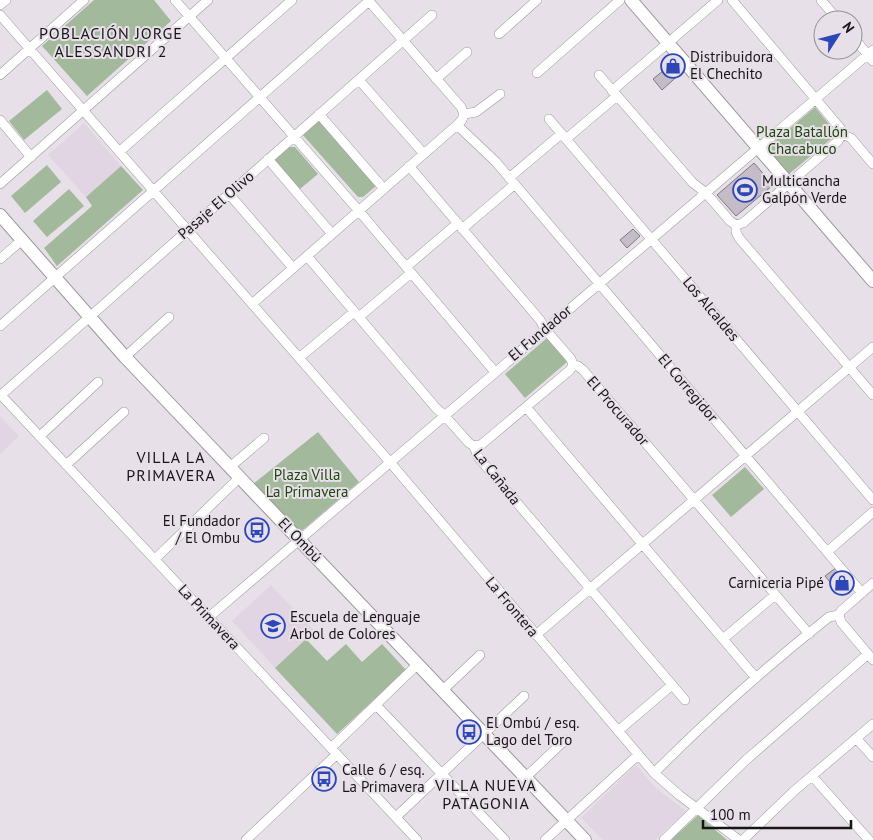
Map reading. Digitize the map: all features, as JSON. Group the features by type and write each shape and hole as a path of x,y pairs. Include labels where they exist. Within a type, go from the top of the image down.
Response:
{"street":[{"path":"0,5 6,0"},
{"path":"0,75 84,0"},
{"path":"175,0 359,211 495,372"},
{"path":"0,184 208,0"},
{"path":"119,152 292,0"},
{"path":"0,326 369,0 463,109 462,120 252,304"},
{"path":"499,34 537,0"},
{"path":"537,73 620,0"},
{"path":"631,0 873,281"},
{"path":"299,358 357,314 409,270 615,93 668,43 718,0"},
{"path":"599,75 693,183 706,193 730,221 736,225 743,223 840,139 842,134 840,128 732,0"},
{"path":"821,0 830,10"},
{"name":"La Frontera","path":"0,15 389,461 654,773 697,809 741,840"},
{"name":"Pasaje El Olivo","path":"0,395 432,15"},
{"path":"436,78 467,52"},
{"name":"El Fundador","path":"208,617 389,461 871,55"},
{"path":"359,80 424,154"},
{"path":"464,114 476,112 500,94"},
{"path":"319,114 384,189"},
{"name":"Los Alcaldes","path":"548,119 873,500"},
{"path":"0,120 31,157"},
{"name":"El Corregidor","path":"457,125 489,154 862,592"},
{"path":"842,134 851,138 873,164"},
{"path":"268,159 332,234"},
{"name":"El Procurador","path":"409,166 540,320 545,329 572,359 573,365 581,368 809,634"},
{"path":"229,194 294,268"},
{"name":"El Ombú","path":"0,215 125,357 585,840"},
{"path":"736,225 736,232 739,238 873,395"},
{"path":"0,259 22,240"},
{"name":"La Cañada","path":"307,256 436,408 468,443 474,446 476,454 685,700"},
{"path":"125,357 169,317"},
{"path":"536,635 873,348"},
{"path":"474,446 482,444 570,370 573,365"},
{"path":"40,436 98,382"},
{"name":"La Primavera","path":"0,395 417,840"},
{"path":"526,407 756,678"},
{"path":"66,465 124,412"},
{"path":"230,467 264,438"},
{"path":"155,559 240,477"},
{"path":"828,552 873,512"},
{"path":"664,840 746,760 870,657 841,622 839,616 841,611 873,583"},
{"path":"723,639 775,595"},
{"path":"654,773 756,678 829,617 839,616"},
{"path":"443,690 480,655"},
{"path":"246,840 418,664"},
{"path":"618,732 672,685"},
{"path":"396,817 524,696"},
{"path":"376,705 505,840"},
{"path":"741,840 873,724"},
{"path":"856,738 873,757"},
{"path":"526,778 565,740"},
{"path":"545,840 638,755"},
{"path":"812,776 869,840"}],"shaded area":[{"path":"84,123 121,166 86,197 48,155"},
{"path":"0,416 19,436 0,454"},
{"name":"Escuela de Lenguaje Arbol de Colores","path":"271,585 314,631 275,668 232,621"},
{"path":"636,765 656,788 686,811 655,840 603,840 581,818"}],"green space":[{"path":"94,0 154,0 171,21 87,96 42,46"},
{"path":"47,90 62,109 24,140 9,121"},
{"name":"Plaza Batallón Chacabuco","path":"815,107 837,134 789,174 767,148"},
{"path":"319,120 376,186 363,197 358,197 302,134"},
{"path":"289,147 295,147 318,174 300,189 274,159"},
{"path":"47,165 61,182 25,213 11,196"},
{"path":"121,166 143,190 57,266 44,248 92,206 86,197"},
{"path":"69,189 84,206 47,237 33,221"},
{"path":"547,338 567,362 525,398 505,374"},
{"name":"Plaza Villa La Primavera","path":"318,432 359,482 299,533 253,484"},
{"path":"745,467 764,489 731,517 712,495"},
{"path":"306,639 327,661 346,644 362,662 382,644 406,670 337,734 275,668"},
{"path":"698,815 727,840 671,840"}],"building":[{"path":"675,61 683,71 662,90 653,79"},
{"name":"Multicancha Galpón Verde","path":"754,163 773,185 736,216 717,195"},
{"path":"633,229 640,236 627,248 620,240"},
{"path":"837,567 851,584 840,594 825,576"}],"place":[{"name":"Distribuidora El Chechito","path":"673,66"},
{"name":"Multicancha Galpón Verde","path":"745,190"},
{"name":"El Fundador / El Ombu","path":"257,530"},
{"name":"Carniceria Pipé","path":"842,583"},
{"name":"Escuela de Lenguaje Arbol de Colores","path":"273,626"},
{"name":"El Ombú / esq. Lago del Toro","path":"469,732"},
{"name":"Calle 6 / esq. La Primavera","path":"324,779"}],"district":[{"name":"POBLACIÓN JORGE ALESSANDRI 2","path":"111,42"},
{"name":"VILLA LA PRIMAVERA","path":"171,466"},
{"name":"VILLA NUEVA PATAGONIA","path":"486,794"}]}
